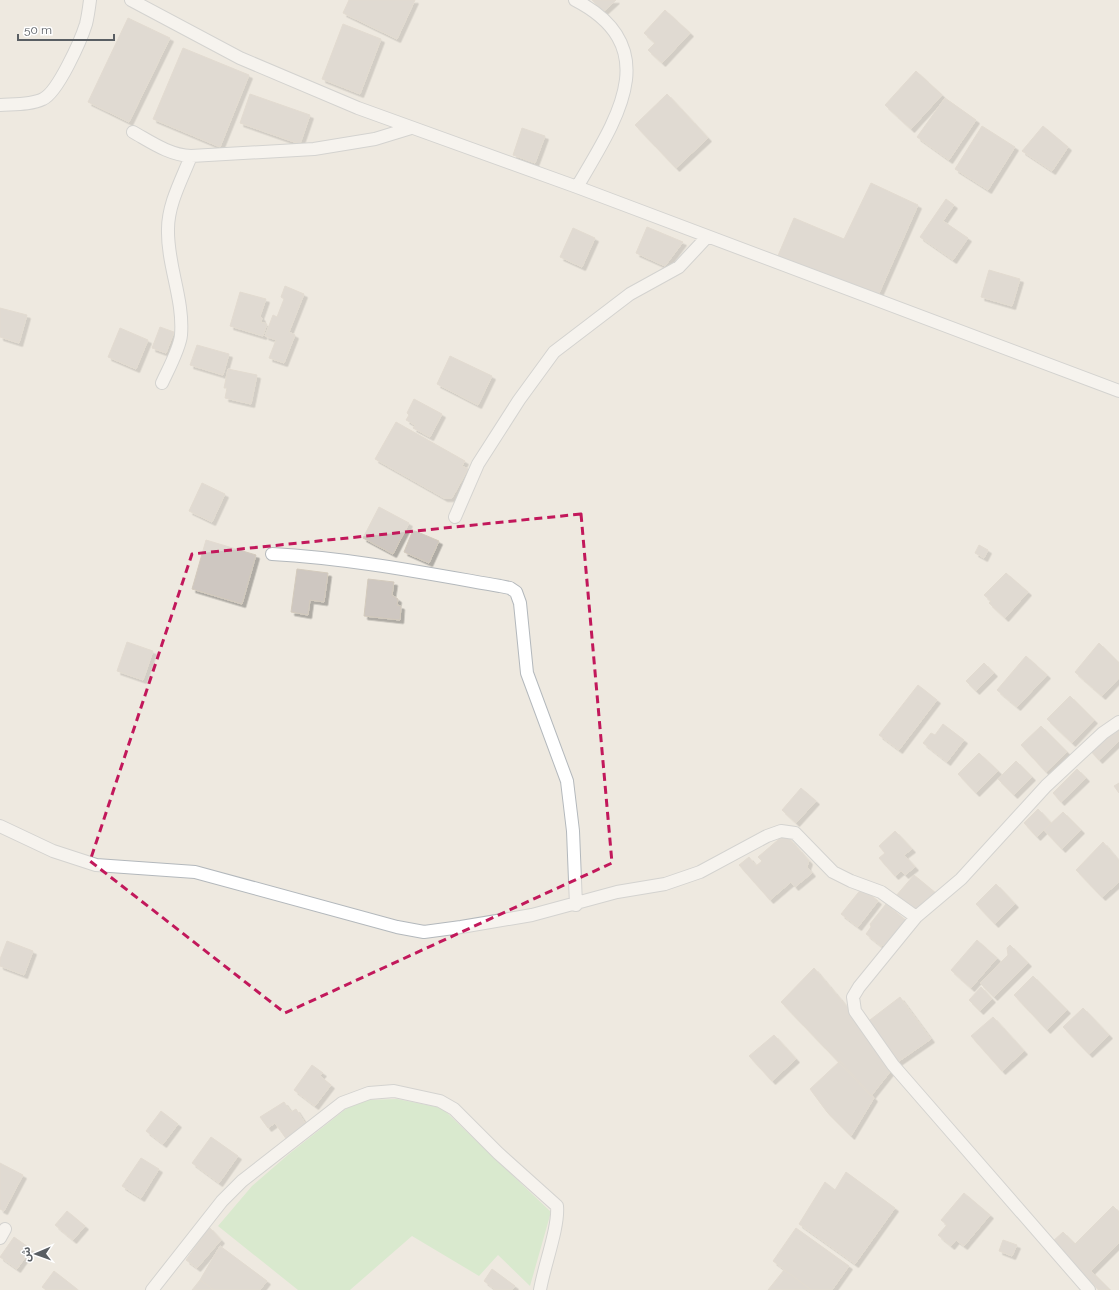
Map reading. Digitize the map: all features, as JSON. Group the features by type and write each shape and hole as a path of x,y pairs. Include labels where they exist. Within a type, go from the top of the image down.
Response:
{"street":[{"path":"0,105 19,104 44,99 57,84 66,70 85,26 90,0"},
{"path":"131,0 240,58 358,108 577,188 1119,391"},
{"path":"575,0 609,25 624,46 627,70 625,93 611,128 577,188"},
{"path":"133,132 165,150 191,156 314,149 374,139 412,128"},
{"path":"162,383 181,336 181,310 169,258 167,228 172,206 191,156"},
{"path":"455,517 478,464 519,400 554,352 630,294 679,267 707,237"},
{"path":"272,554 408,571 500,586 510,588 516,592 520,603 527,673 568,781 573,830 576,904"},
{"path":"1089,1290 893,1065 855,1011 853,997 859,987 916,917 961,879 1046,786 1103,734 1119,722"},
{"path":"0,826 53,851 96,865 195,872 397,928 424,932 532,915 617,892 665,884 700,872 768,836 781,831 795,833 833,872 851,881 881,892 916,917"},
{"path":"152,1290 222,1201 242,1181 342,1103 369,1093 394,1091 440,1101 454,1108 498,1153 557,1206 558,1216 543,1270 540,1290"}],"highlighted area":[{"path":"581,514 612,863 285,1013 90,861 192,554"}],"green space":[{"path":"397,1099 442,1108 551,1212 530,1286 498,1255 479,1276 412,1236 350,1290 298,1290 218,1226 252,1186 289,1154 347,1108 365,1100"}],"building":[{"path":"349,0 415,0 397,39 343,13"},
{"path":"592,0 616,0 603,12"},
{"path":"665,10 690,33 662,63 648,50 655,43 644,33"},
{"path":"128,18 170,38 129,122 88,102"},
{"path":"343,24 381,39 360,94 322,79"},
{"path":"183,48 249,75 220,147 153,119"},
{"path":"916,71 942,95 911,129 885,105"},
{"path":"250,94 310,115 300,144 240,123"},
{"path":"667,94 708,138 676,168 635,125"},
{"path":"945,98 976,120 949,160 917,137"},
{"path":"982,126 1015,147 988,190 955,169"},
{"path":"1043,126 1068,147 1052,171 1022,151"},
{"path":"522,128 545,136 535,163 513,155"},
{"path":"871,183 918,205 876,300 777,258 794,218 844,239"},
{"path":"946,199 954,205 943,221 968,238 953,260 920,237"},
{"path":"647,227 683,242 665,266 636,253"},
{"path":"573,228 595,238 582,267 560,257"},
{"path":"989,270 1020,279 1012,306 981,297"},
{"path":"285,286 304,294 289,332 295,335 284,363 269,358 276,340 265,336 273,315 277,317 284,299 281,297"},
{"path":"240,292 266,299 260,316 262,318 261,322 267,324 263,336 230,326"},
{"path":"0,308 27,315 19,343 0,337"},
{"path":"160,327 174,332 166,353 152,348"},
{"path":"120,328 148,340 136,369 108,357"},
{"path":"197,345 229,354 223,375 190,365"},
{"path":"450,356 492,376 478,405 437,384"},
{"path":"228,369 257,375 251,404 225,398 227,388 224,388"},
{"path":"414,399 442,414 430,437 413,428 415,425 406,420 409,415 407,413"},
{"path":"396,422 465,461 462,466 468,469 452,498 444,498 375,459"},
{"path":"202,483 225,494 212,522 189,511"},
{"path":"379,507 409,523 393,554 363,538"},
{"path":"413,530 439,541 429,563 404,552"},
{"path":"206,540 256,555 242,604 192,589"},
{"path":"979,545 988,550 984,558 975,553"},
{"path":"297,569 328,573 324,602 310,600 308,615 291,612"},
{"path":"1006,573 1028,592 1005,618 989,603 991,601 984,595"},
{"path":"368,579 394,582 392,595 398,599 397,605 401,606 400,620 364,616"},
{"path":"127,642 153,651 143,680 117,671"},
{"path":"1099,643 1119,663 1119,678 1102,696 1075,672"},
{"path":"1026,656 1047,675 1017,707 997,690"},
{"path":"984,663 994,673 976,691 966,681"},
{"path":"918,685 937,700 899,750 879,735"},
{"path":"1070,696 1094,720 1072,743 1047,719"},
{"path":"943,724 964,740 947,762 923,743 931,733 935,735"},
{"path":"1041,726 1067,752 1046,772 1021,745"},
{"path":"1119,726 1119,741 1099,760 1089,749"},
{"path":"979,753 998,771 976,793 958,774"},
{"path":"1016,761 1032,777 1014,795 998,779"},
{"path":"1077,769 1086,778 1061,802 1053,793"},
{"path":"1119,783 1119,793 1114,786"},
{"path":"801,788 816,801 796,823 782,810"},
{"path":"1038,809 1051,823 1037,837 1024,823"},
{"path":"1063,812 1081,830 1062,849 1044,830"},
{"path":"895,831 912,849 904,855 915,867 905,875 901,871 895,876 879,858 885,853 879,846"},
{"path":"785,834 809,861 807,867 812,873 795,887 791,882 770,900 739,865 749,857 756,866 762,861 758,857"},
{"path":"1103,842 1119,861 1119,882 1102,897 1076,870"},
{"path":"914,875 937,894 918,916 895,897"},
{"path":"996,884 1015,904 995,924 976,904"},
{"path":"862,888 878,901 858,927 841,914"},
{"path":"886,904 908,922 890,943 881,946 866,934 871,927 870,924"},
{"path":"977,940 997,958 971,988 951,970"},
{"path":"7,941 33,951 24,975 0,966 0,959"},
{"path":"1010,945 1028,963 994,997 980,983 1008,955 1007,948"},
{"path":"814,968 847,1007 890,1072 871,1096 781,1002"},
{"path":"1033,976 1067,1010 1047,1030 1014,995"},
{"path":"981,987 992,999 980,1011 969,1000"},
{"path":"900,997 931,1039 895,1064 866,1023"},
{"path":"1083,1008 1109,1035 1089,1054 1063,1027"},
{"path":"993,1017 1024,1051 1002,1071 971,1036"},
{"path":"774,1035 796,1059 772,1081 749,1056"},
{"path":"840,1061 874,1098 851,1136 827,1112 810,1089"},
{"path":"312,1065 323,1073 320,1076 331,1085 315,1106 294,1090"},
{"path":"284,1102 291,1112 296,1109 307,1126 287,1140 275,1123 268,1128 260,1117"},
{"path":"161,1111 178,1124 163,1144 146,1131"},
{"path":"211,1137 238,1156 219,1183 192,1163"},
{"path":"141,1158 159,1169 141,1198 122,1186"},
{"path":"0,1163 23,1175 4,1211 0,1209"},
{"path":"846,1172 895,1208 855,1264 799,1224 825,1182 835,1190"},
{"path":"964,1193 990,1215 964,1246 956,1240 951,1246 938,1235 947,1225 941,1220"},
{"path":"1113,1206 1119,1212 1119,1243 1091,1271 1110,1290 1099,1290 1052,1242 1063,1232 1075,1244"},
{"path":"67,1211 85,1226 73,1240 55,1225"},
{"path":"209,1227 221,1240 197,1268 186,1260"},
{"path":"796,1228 849,1266 832,1290 811,1290 773,1261"},
{"path":"14,1237 31,1249 17,1269 0,1257"},
{"path":"1003,1240 1017,1245 1012,1256 999,1251"},
{"path":"220,1246 267,1281 260,1290 214,1290 200,1280"},
{"path":"492,1269 515,1286 512,1290 496,1290 484,1281"},
{"path":"784,1270 812,1290 768,1290"},
{"path":"54,1271 77,1289 46,1290 42,1287"},
{"path":"200,1280 214,1290 192,1290"}]}
